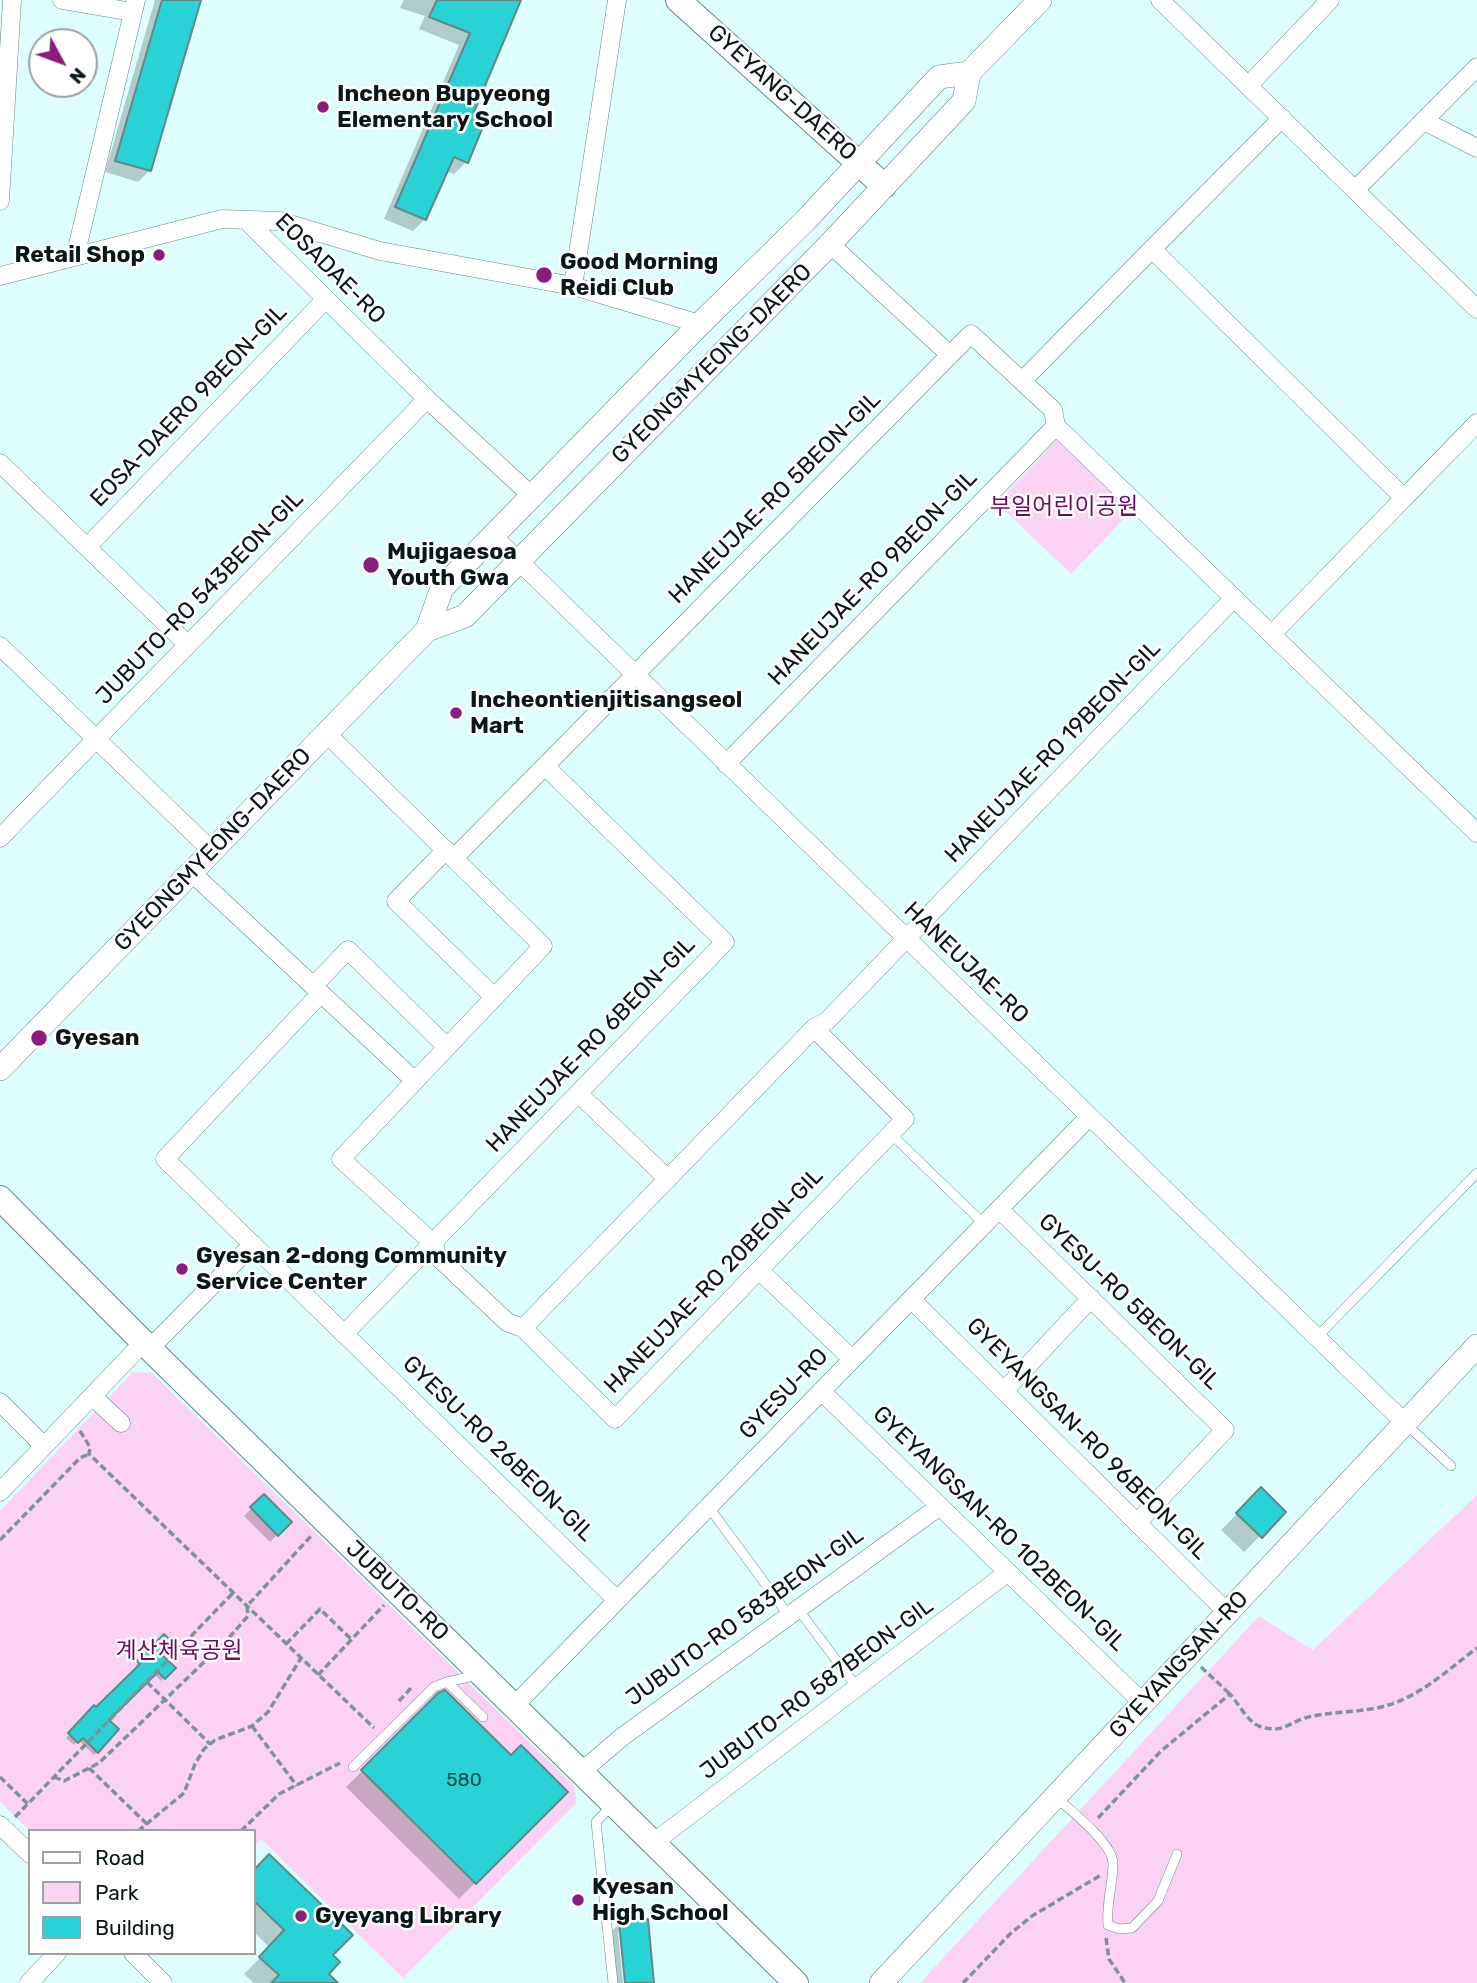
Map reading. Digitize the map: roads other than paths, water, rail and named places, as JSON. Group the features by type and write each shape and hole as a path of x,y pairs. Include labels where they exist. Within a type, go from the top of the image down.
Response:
{"main road":[{"name":"GYEYANG-DAERO","path":"678,0 884,186"},
{"name":"JUBUTO-RO","path":"0,1198 146,1345 796,1983"}],"street":[{"path":"0,201 12,0"},
{"path":"62,0 134,6 75,257"},
{"path":"573,286 617,0"},
{"name":"GYEONGMYEONG-DAERO","path":"427,630 465,617 830,244 964,101 969,73 1040,0"},
{"path":"1160,0 1477,309"},
{"path":"1249,85 1330,0"},
{"path":"1356,190 1477,66"},
{"name":"GYEONGMYEONG-DAERO","path":"0,1069 427,630 442,588 700,324 805,221 940,77 969,73"},
{"path":"1282,118 1021,381 1053,411 1056,426 1477,833"},
{"path":"1424,121 1477,149"},
{"name":"EOSADAE-RO","path":"0,276 222,219 246,220 427,399 533,497"},
{"path":"246,220 281,221 380,251 573,286 700,324"},
{"path":"830,244 950,355"},
{"path":"1152,249 1405,498"},
{"name":"EOSA-DAERO 9BEON-GIL","path":"87,547 326,299"},
{"name":"HANEUJAE-RO 5BEON-GIL","path":"635,675 971,334 1021,381"},
{"name":"JUBUTO-RO 543BEON-GIL","path":"3,831 427,399"},
{"path":"1272,634 1477,423"},
{"name":"HANEUJAE-RO 9BEON-GIL","path":"726,764 1056,426"},
{"path":"0,463 188,645"},
{"name":"HANEUJAE-RO","path":"494,537 1405,1423"},
{"name":"HANEUJAE-RO 19BEON-GIL","path":"906,939 1234,598"},
{"path":"0,646 212,851"},
{"path":"494,997 396,901 545,766 635,675"},
{"path":"326,733 543,946 341,1158 434,1244 438,1257 447,1267 507,1322 523,1328 814,1028 827,1021 906,939"},
{"name":"HANEUJAE-RO 6BEON-GIL","path":"344,1334 724,942 545,766"},
{"path":"191,872 415,1081"},
{"path":"317,990 348,950 447,1047"},
{"name":"GYESU-RO 26BEON-GIL","path":"317,990 165,1159 617,1600"},
{"path":"814,1028 905,1119 891,1134"},
{"path":"578,1093 668,1179"},
{"name":"GYESU-RO","path":"514,1706 1089,1117"},
{"name":"HANEUJAE-RO 20BEON-GIL","path":"523,1328 615,1419 891,1134"},
{"name":"GYESU-RO 5BEON-GIL","path":"999,1209 1225,1430 1137,1523"},
{"path":"0,1492 140,1346 154,1344 253,1244"},
{"path":"759,1270 852,1359"},
{"path":"1003,1391 1091,1298"},
{"name":"GYEYANGSAN-RO 96BEON-GIL","path":"911,1299 1228,1613"},
{"name":"GYEYANGSAN-RO","path":"881,1983 1477,1346"},
{"name":"GYEYANGSAN-RO 102BEON-GIL","path":"821,1391 1143,1703"},
{"path":"92,1396 121,1423"},
{"path":"0,1402 44,1446"},
{"name":"JUBUTO-RO 583BEON-GIL","path":"581,1772 622,1737 940,1506"},
{"name":"JUBUTO-RO 587BEON-GIL","path":"653,1843 1008,1572"},
{"path":"8,1821 28,1851"},
{"path":"29,1983 55,1955"},
{"path":"134,1955 163,1983"}],"lane":[{"path":"891,1134 984,1224"},
{"path":"1317,1338 1477,1173"},
{"path":"1405,1423 1451,1466"},
{"path":"708,1506 858,1689"},
{"path":"354,1767 434,1687 482,1675"},
{"path":"447,1682 483,1717"},
{"path":"1055,1797 1089,1827 1106,1846 1114,1862 1107,1910 1108,1925 1119,1929 1132,1928 1158,1901 1177,1854"},
{"path":"613,1983 596,1822 614,1804"}],"place":[{"name":"Incheon Bupyeong Elementary School","path":"323,107"},
{"name":"Retail Shop","path":"159,255"},
{"name":"Good Morning Reidi Club","path":"544,275"},
{"name":"Mujigaesoa Youth Gwa","path":"371,565"},
{"name":"Incheontienjitisangseol Mart","path":"456,713"},
{"name":"Gyesan","path":"39,1038"},
{"name":"Gyesan 2-dong Community Service Center","path":"182,1269"},
{"name":"Kyesan High School","path":"578,1900"},
{"name":"Gyeyang Library","path":"301,1916"}],"park label":[{"name":"부일어린이공원","path":"1064,507"},
{"name":"계산체육공원","path":"179,1651"}]}
